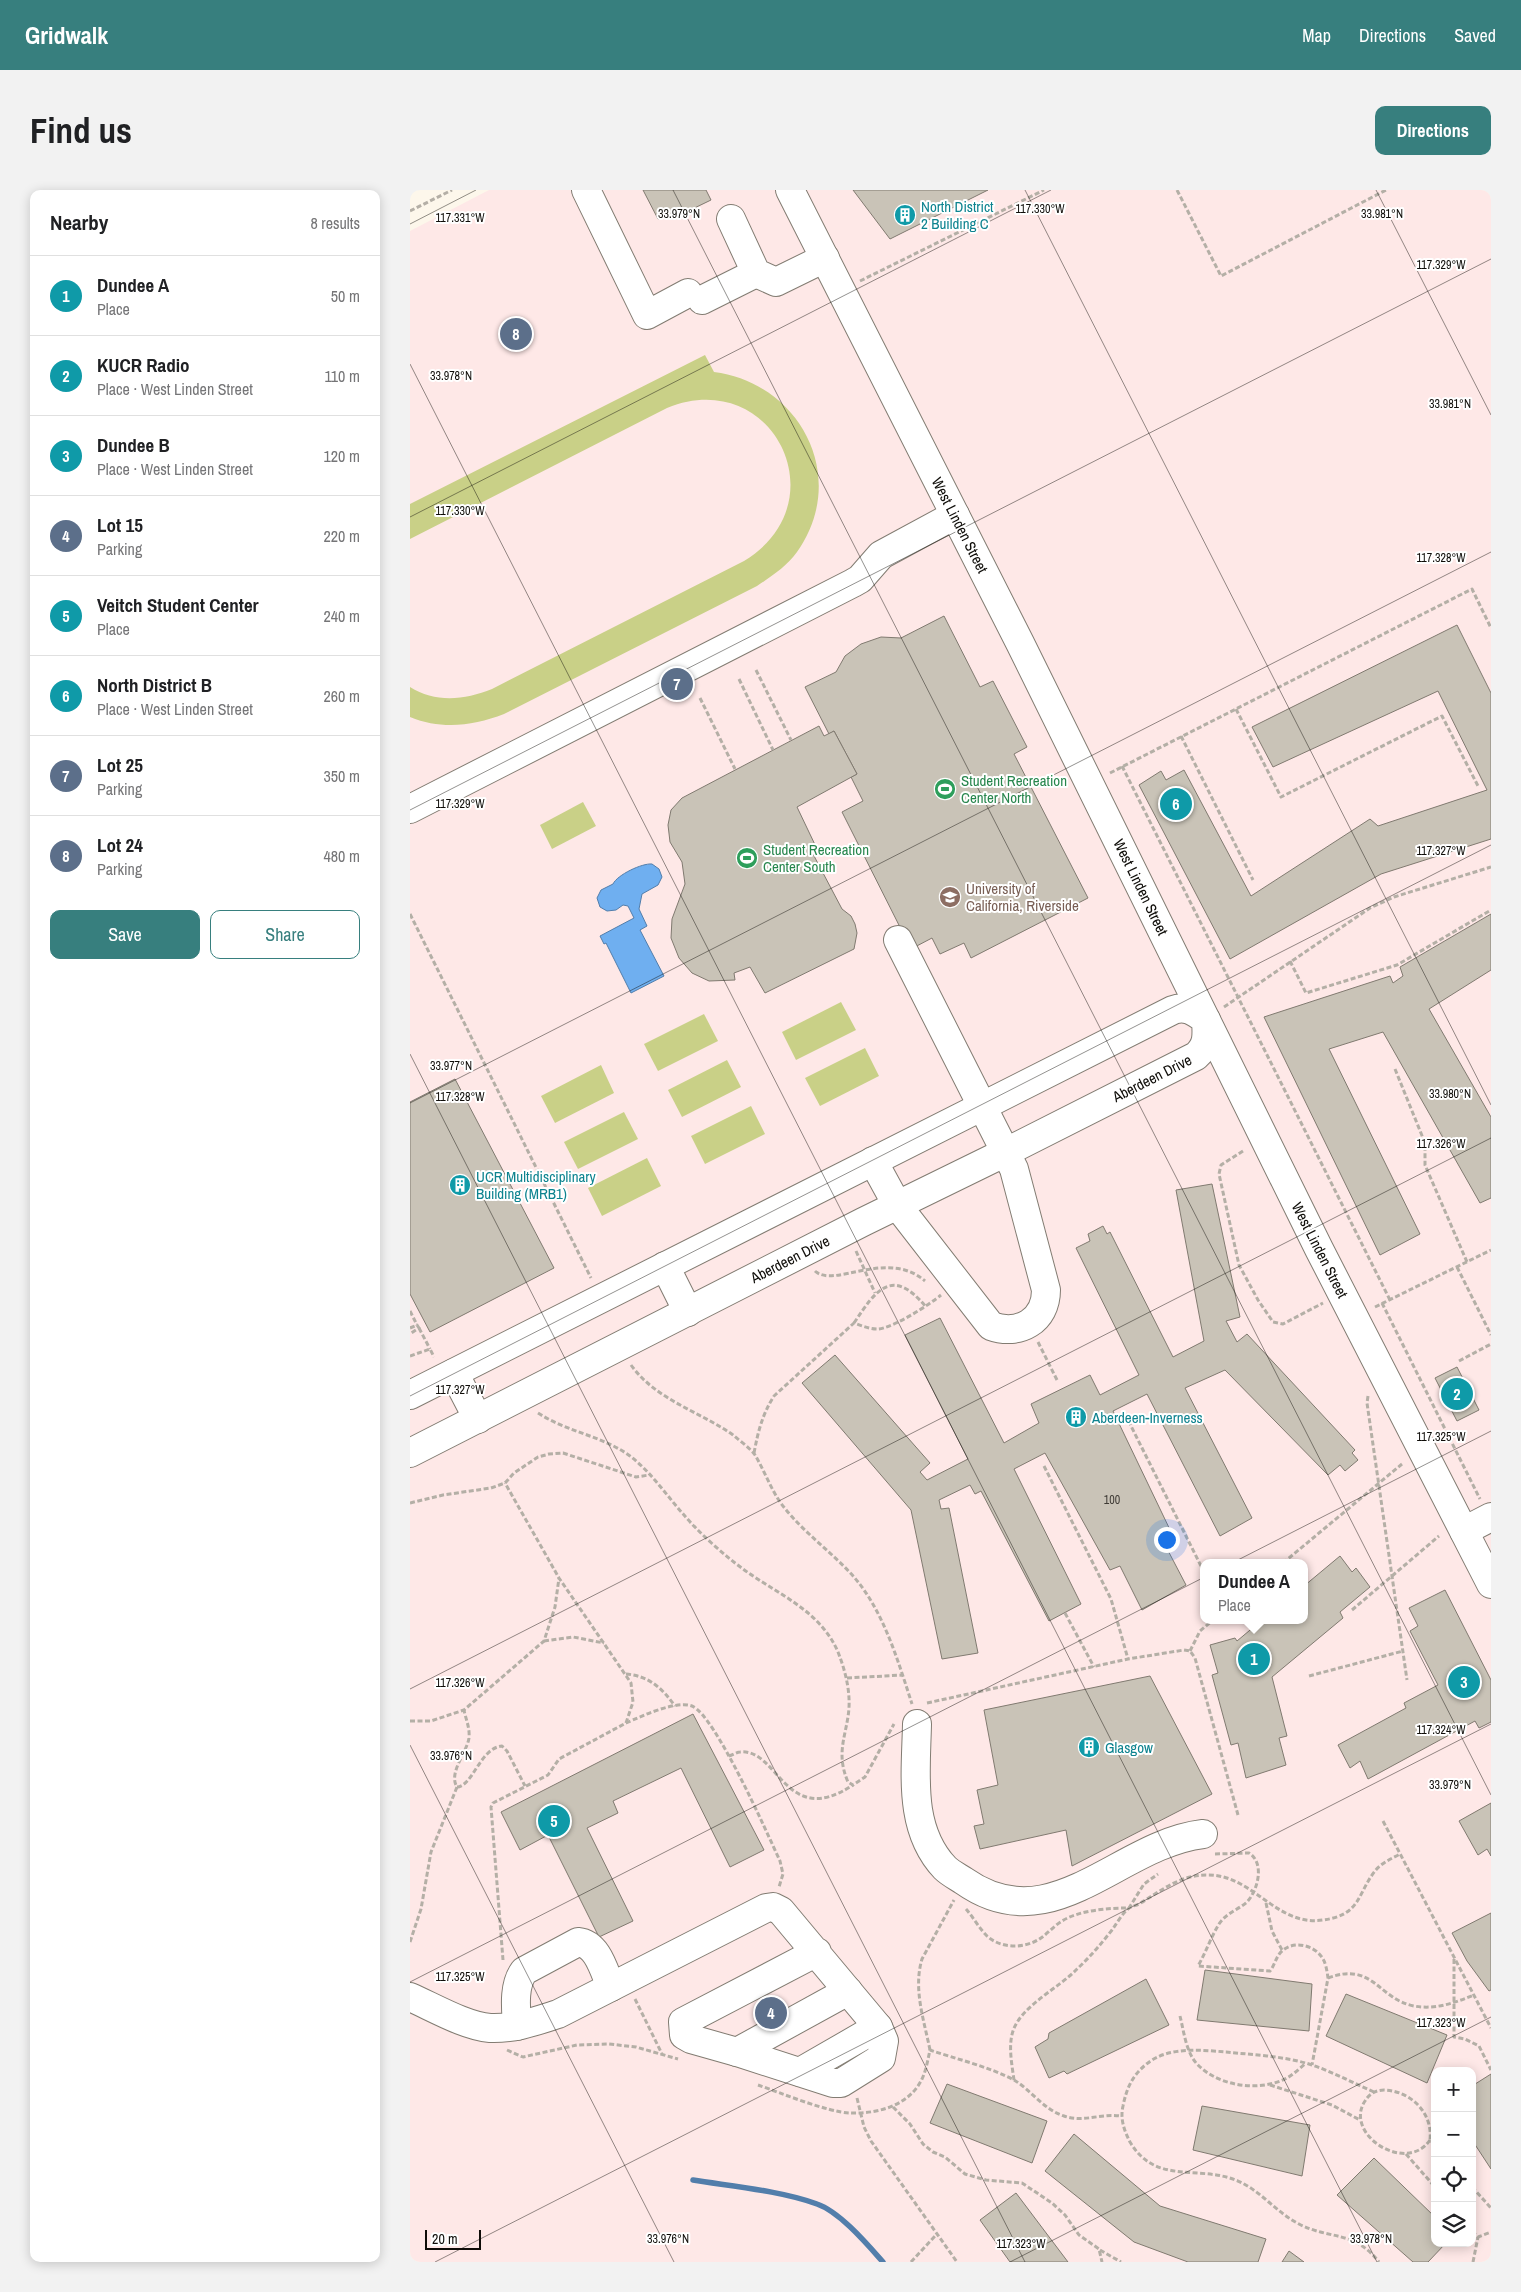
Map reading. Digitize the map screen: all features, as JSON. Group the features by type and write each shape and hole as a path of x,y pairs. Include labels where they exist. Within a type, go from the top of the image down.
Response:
{"street":[{"path":"586,190 647,315 756,273"},
{"name":"West Linden Street","path":"790,190 955,515 1348,1306 1451,1533 1490,1579"},
{"path":"731,219 756,273 776,282 825,258"},
{"path":"410,809 853,583 860,579 881,555 955,515"},
{"path":"873,1161 943,1290 991,1326 1002,1330 1028,1324 1041,1314 1046,1304 1046,1290 1014,1169 898,940"},
{"path":"410,1395 445,1368 601,1299 1173,1010 1181,1007 1193,1011 1206,1020"},
{"name":"Aberdeen Drive","path":"410,1453 897,1205 1196,1056 1204,1049 1208,1039 1206,1020"},
{"path":"665,1266 688,1312"},
{"path":"445,1368 478,1419"},
{"path":"1451,1533 1489,1518"},
{"path":"912,1712 915,1786 917,1809 922,1830 931,1848 946,1869 979,1892 1014,1902 1048,1900 1166,1843 1186,1836 1202,1834"},
{"path":"410,1997 476,2025 497,2028 517,2026 558,2014 766,1908 773,1907 781,1911 817,1952 878,2027 884,2041 884,2051 881,2058 841,2083 833,2083 691,2039 684,2035 683,2022 817,1952"},
{"path":"517,2026 516,1997 520,1976 530,1966 578,1942 589,1945 594,1951 611,1987"},
{"path":"737,2052 848,1991"},
{"path":"800,2072 878,2027"}],"path":[{"path":"410,211 452,190"},
{"path":"841,290 1044,190"},
{"path":"1177,190 1221,276 1386,190"},
{"path":"1089,783 1472,589 1491,628"},
{"path":"756,670 791,740"},
{"path":"739,679 773,750"},
{"path":"700,698 735,769"},
{"path":"1236,709 1281,797 1442,716 1478,786"},
{"path":"1181,736 1253,880"},
{"path":"1122,766 1390,1300"},
{"path":"1206,1020 1370,908 1394,897 1491,868"},
{"path":"1290,961 1306,993 1397,965 1491,910"},
{"path":"410,914 601,1299"},
{"path":"1395,1069 1424,1142 1425,1165 1467,1262"},
{"path":"1243,1150 1221,1165 1219,1174 1239,1265 1258,1300 1273,1322 1283,1324 1327,1302"},
{"path":"854,1246 875,1293"},
{"path":"1373,1307 1491,1250"},
{"path":"811,1267 818,1274 828,1276 865,1268 901,1268 914,1273 929,1285"},
{"path":"1457,1267 1491,1335"},
{"path":"754,1454 764,1411 774,1396 854,1323 875,1293 894,1285 904,1288 916,1296 926,1307"},
{"path":"854,1323 866,1327 886,1327 926,1307 943,1290"},
{"path":"1382,1303 1489,1518"},
{"path":"410,1311 430,1349 445,1368"},
{"path":"410,1328 418,1327"},
{"path":"410,1334 418,1327"},
{"path":"1038,1342 1058,1382"},
{"path":"1459,1361 1491,1344"},
{"path":"622,1345 632,1366 650,1386 732,1435 754,1454 780,1502 797,1522 845,1566 870,1599 885,1630 902,1675 912,1712"},
{"path":"410,1356 430,1349"},
{"path":"1368,1396 1367,1403 1407,1680"},
{"path":"531,1409 613,1445 632,1457 650,1475 686,1518 742,1568 805,1610 824,1627 838,1651 847,1678 849,1708 841,1743 845,1775 848,1782 853,1785"},
{"path":"1125,1414 1200,1564"},
{"path":"410,1504 443,1495 491,1488 505,1483 514,1473 538,1457 549,1454 563,1453 636,1477 650,1475"},
{"path":"1288,1559 1402,1464"},
{"path":"1044,1466 1111,1599 1128,1660"},
{"path":"505,1483 559,1578 631,1683 633,1702 626,1723"},
{"path":"1352,1610 1393,1576 1451,1533"},
{"path":"544,1641 555,1607 559,1578"},
{"path":"1065,1613 1094,1667"},
{"path":"1190,1651 1200,1631 1208,1624"},
{"path":"410,1721 432,1721 464,1710 544,1641 573,1636 605,1644"},
{"path":"730,1756 741,1752 756,1756 794,1792 819,1799 832,1796 864,1778 912,1712 1094,1667 1184,1650 1190,1651 1195,1658 1238,1815"},
{"path":"1309,1676 1403,1651"},
{"path":"625,1674 638,1675 662,1688 675,1706"},
{"path":"847,1678 902,1675"},
{"path":"503,1968 491,1807 493,1803 548,1775 559,1759 626,1723 658,1710 675,1706 691,1705 701,1712 730,1756 780,1860 783,1874 773,1907"},
{"path":"410,1942 421,1909 431,1852 457,1787 455,1776 468,1740 469,1729 464,1710"},
{"path":"457,1787 464,1784 488,1751 502,1746 507,1751 526,1786"},
{"path":"1383,1821 1491,2028"},
{"path":"1014,2080 1011,2048 1013,2031 1027,2009 1076,1970 1098,1948 1129,1908 1167,1885 1191,1877 1222,1876 1244,1884 1281,1912 1312,1921 1336,1917 1348,1912 1356,1904 1376,1869 1400,1854"},
{"path":"1257,1861 1258,1876 1254,1891 1248,1901 1228,1914 1220,1923 1198,1966 1270,1971 1282,1950 1299,1944 1310,1947 1322,1957 1328,1978 1312,2065"},
{"path":"930,2050 919,1997 919,1970 922,1959 956,1896"},
{"path":"1266,1902 1272,1931 1282,1950"},
{"path":"1454,1959 1454,2038 1465,2039 1479,2046 1491,2070"},
{"path":"1328,1978 1340,1973 1352,1972 1364,1976 1398,1999 1413,2006 1435,2007 1454,2003 1474,1995"},
{"path":"1180,2016 1189,2051 1196,2063 1226,2083 1267,2084 1289,2077 1306,2064"},
{"path":"1374,2092 1312,2065 1250,2055 1200,2050 1189,2051 1173,2053 1154,2059 1138,2070 1127,2087 1120,2116 1126,2133 1136,2150 1159,2168 1175,2172 1208,2172 1240,2182 1262,2196 1285,2217 1308,2228 1352,2239 1366,2248 1379,2262"},
{"path":"856,2074 856,2092 864,2127 871,2141 957,2262"},
{"path":"1267,2084 1332,2105 1360,2120"},
{"path":"1383,2090 1395,2092 1408,2097 1418,2104 1428,2120 1430,2140 1426,2146 1406,2154 1395,2153 1372,2140 1363,2128 1360,2120 1361,2107 1366,2098 1374,2092 1383,2090"},
{"path":"893,2107 910,2124 923,2144 933,2152 945,2157 965,2174 986,2180 1022,2183 1052,2203 1065,2215 1080,2235 1121,2262"},
{"path":"1406,2154 1431,2182"},
{"path":"1476,2191 1491,2208"},
{"path":"1478,2238 1491,2232"},
{"path":"912,2262 936,2235"},
{"path":"1473,2262 1478,2238"},
{"path":"1099,2249 1102,2262"}],"shaded area":[{"name":"University of California, Riverside","path":"489,190 1491,190 1491,2262 410,2262 410,231"}],"green space":[{"path":"705,355 714,372 744,380 771,394 792,414 808,438 817,465 818,494 812,523 797,552 789,562 757,586 504,714 469,724 457,725 434,724 410,717 410,687 430,696 440,698 471,696 492,689 744,561 773,536 788,506 790,475 781,446 763,422 737,405 704,400 667,408 410,539 410,504"},
{"path":"583,802 596,826 552,849 540,825"},
{"path":"841,1002 856,1030 796,1060 782,1032"},
{"path":"704,1014 718,1041 658,1071 644,1044"},
{"path":"865,1048 879,1076 820,1106 805,1078"},
{"path":"727,1060 741,1087 682,1117 668,1090"},
{"path":"601,1065 614,1093 555,1123 541,1096"},
{"path":"751,1106 765,1134 705,1164 691,1136"},
{"path":"624,1112 638,1139 578,1169 564,1142"},
{"path":"647,1158 661,1186 602,1216 588,1188"}],"water":[{"path":"652,864 659,869 662,877 658,885 642,894 639,909 647,926 640,930 664,976 631,993 606,943 604,944 600,936 634,918 628,906 623,905 616,910 607,911 600,907 597,898 601,890 613,884 624,873 642,865"}],"building":[{"path":"643,190 706,190 711,200 680,215 677,210 658,219"},
{"name":"North District 2 Building C","path":"853,190 988,190 890,239"},
{"name":"Student Recreation Center North","path":"944,616 980,687 993,681 1027,747 1014,754 1088,898 971,958 964,943 940,954 932,938 911,949 842,812 863,801 851,777 857,774 834,731 829,734 805,687 836,672 845,656 861,644 881,637 901,638"},
{"path":"1457,625 1491,693 1491,839 1381,874 1230,959 1139,785 1161,771 1166,780 1184,770 1251,896 1370,819 1378,826 1487,790 1438,691 1273,767 1252,727"},
{"name":"Student Recreation Center South","path":"819,726 824,736 834,731 857,774 797,807 818,851 813,854 842,909 851,916 855,924 857,933 854,949 765,993 750,967 734,973 735,980 709,981 692,973 679,958 671,938 672,919 685,884 682,862 670,842 668,825 671,810 682,798"},
{"path":"1491,914 1491,970 1429,1009 1491,1117 1491,1198 1480,1203 1383,1032 1329,1049 1420,1234 1380,1255 1264,1017 1390,976 1393,983 1403,976 1400,967"},
{"name":"UCR Multidisciplinary Building (MRB1)","path":"455,1079 554,1268 430,1332 410,1294 410,1102"},
{"name":"Aberdeen-Inverness","path":"1212,1184 1240,1317 1226,1321 1237,1342 1247,1334 1355,1450 1352,1453 1358,1460 1345,1471 1340,1465 1328,1475 1225,1370 1185,1388 1252,1518 1220,1536 1147,1394 1113,1411 1173,1536 1163,1541 1186,1585 1142,1610 1120,1566 1110,1570 1045,1453 1014,1469 1081,1604 1049,1621 981,1491 975,1494 970,1485 939,1500 941,1509 949,1508 978,1653 942,1659 911,1510 802,1383 835,1355 930,1463 920,1472 927,1480 968,1459 905,1335 940,1318 1004,1443 1039,1423 1031,1404 1090,1375 1100,1395 1139,1375 1076,1248 1090,1241 1088,1234 1103,1226 1107,1234 1110,1232 1173,1357 1204,1341 1176,1190"},
{"path":"1457,1367 1479,1410 1457,1421 1435,1378"},
{"path":"1340,1556 1352,1572 1356,1568 1370,1587 1340,1612 1343,1618 1272,1677 1287,1736 1279,1738 1286,1765 1246,1778 1238,1743 1231,1745 1212,1675 1218,1673 1210,1645 1235,1638 1237,1641 1257,1624 1308,1624 1308,1583"},
{"path":"1445,1590 1491,1680 1491,1722 1479,1728 1475,1721 1368,1779 1360,1761 1350,1768 1338,1745 1406,1708 1404,1703 1438,1685 1410,1631 1418,1626 1409,1608"},
{"name":"Glasgow","path":"1150,1676 1212,1794 1072,1866 1066,1830 980,1849 974,1826 984,1824 977,1790 998,1785 984,1710"},
{"path":"693,1714 764,1850 730,1867 681,1768 613,1801 618,1813 587,1828 633,1921 599,1937 548,1835 520,1850 501,1812"},
{"path":"1491,1803 1491,1856 1487,1849 1478,1855 1459,1821"},
{"path":"1491,1913 1491,1990 1489,1991 1467,1961 1452,1933"},
{"path":"1205,1970 1312,1984 1309,2031 1197,2020"},
{"path":"1146,1979 1169,2025 1067,2074 1064,2071 1049,2078 1035,2047 1048,2039 1049,2033"},
{"path":"1346,1994 1447,2035 1434,2067 1431,2067 1431,2073 1427,2083 1326,2036"},
{"path":"1491,2074 1491,2169 1476,2146 1476,2083"},
{"path":"947,2084 1047,2121 1032,2163 930,2123"},
{"path":"1202,2106 1310,2125 1302,2176 1193,2150"},
{"path":"1074,2134 1160,2206 1266,2239 1258,2262 1188,2262 1134,2242 1045,2171"},
{"path":"1374,2158 1431,2213 1431,2247 1442,2247 1428,2262 1413,2262 1337,2195"},
{"path":"1016,2193 1068,2262 1010,2262 980,2220"},
{"path":"1289,2251 1304,2262 1282,2262"}],"waterway":[{"path":"693,2180 773,2192 817,2204 844,2221 883,2262"}],"place":[{"name":"North District 2 Building C","path":"905,215"},
{"name":"Lot 24","path":"516,334"},
{"name":"Lot 25","path":"677,684"},
{"name":"Student Recreation Center North","path":"945,789"},
{"name":"North District B","path":"1176,804"},
{"name":"Student Recreation Center South","path":"747,858"},
{"name":"University of California, Riverside","path":"950,897"},
{"name":"UCR Multidisciplinary Building (MRB1)","path":"460,1185"},
{"name":"KUCR Radio","path":"1457,1394"},
{"name":"Aberdeen-Inverness","path":"1076,1417"},
{"name":"Dundee A","path":"1254,1659"},
{"name":"Dundee B","path":"1464,1682"},
{"name":"Glasgow","path":"1089,1747"},
{"name":"Veitch Student Center","path":"554,1821"},
{"name":"Lot 15","path":"771,2013"}]}
